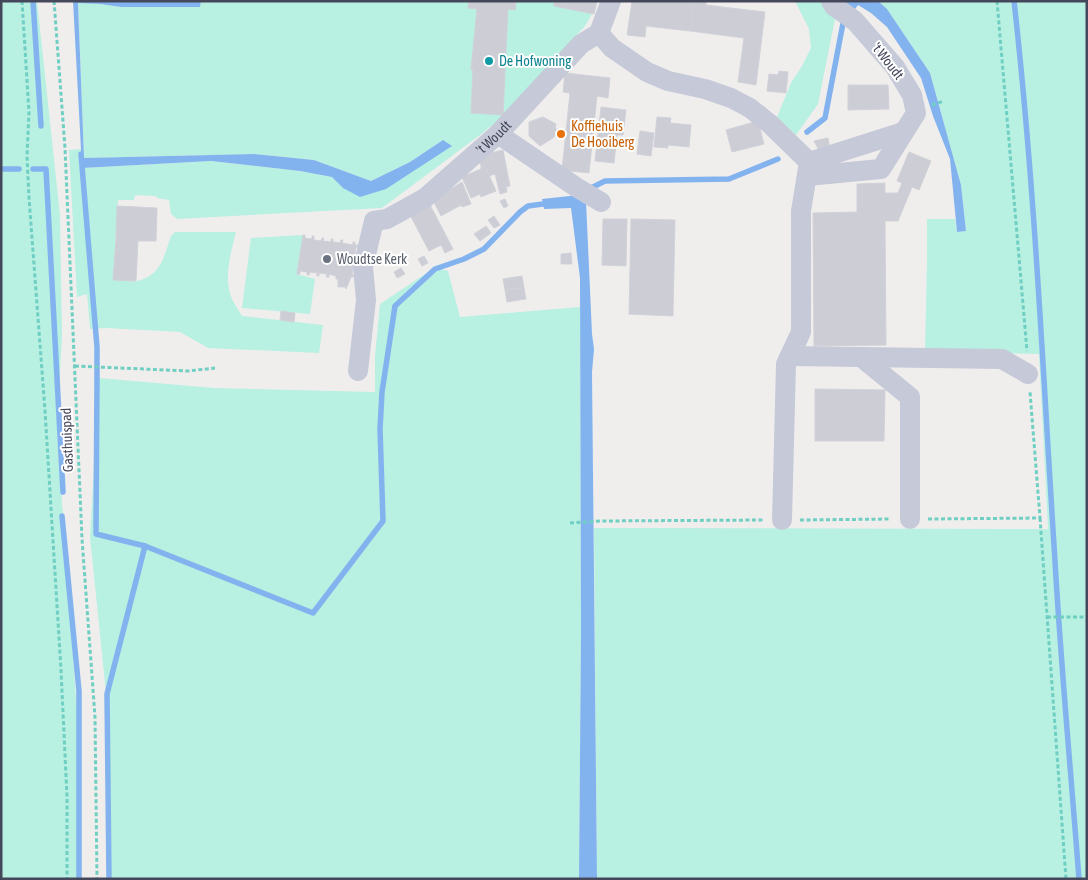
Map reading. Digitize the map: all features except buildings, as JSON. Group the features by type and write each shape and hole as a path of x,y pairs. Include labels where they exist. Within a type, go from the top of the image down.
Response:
{"street":[{"path":"611,1 599,32 612,48 646,72 668,81 705,89 731,98 750,108 770,124 808,169 801,211 801,332 786,364 782,520"},
{"name":"'t Woudt","path":"808,169 881,169 916,113 912,95 895,67 855,21 833,4"},
{"name":"'t Woudt","path":"358,371 366,300 363,267 374,221 387,219 425,198 498,134 581,44 599,32"},
{"path":"808,169 903,132"},
{"path":"498,134 601,202"},
{"path":"790,356 1002,359 1028,374"},
{"path":"861,357 910,397 910,519"}],"path":[{"path":"22,1 28,112 27,156 29,198 62,670 68,879"},
{"name":"Gasthuispad","path":"54,1 65,148 82,539 95,717 97,879"},
{"path":"997,1 1040,518 1066,879"},
{"path":"940,102 944,101"},
{"path":"75,366 188,371 214,368"},
{"path":"570,523 601,521 1040,518"},
{"path":"1047,617 1087,616"}],"green space":[{"path":"1,1 37,1 60,215 62,335 57,432 80,733 79,879 1,879"},
{"path":"201,1 597,1 596,7 585,26 501,118 382,208 177,219 171,214 169,200 157,198 156,196 135,195 134,200 118,200 113,280 137,281 151,275 160,264 171,236 175,232 236,232 229,266 228,283 232,299 242,316 323,325 319,353 208,348 180,332 106,328 90,329 87,294 77,297 69,150 81,149 82,168 211,161 300,171 332,177 343,188 386,189 443,140 410,162 371,181 314,160 254,154 84,158 78,2 121,7 200,7"},
{"path":"795,1 822,1 836,14 818,104 796,135 777,117 791,83 811,48 809,29"},
{"path":"878,1 1087,1 1087,879 597,879 594,528 1048,529 1039,354 925,351 927,219 955,219 957,232 966,231 961,185 930,73 887,9"},
{"path":"303,235 297,274 315,279 310,314 242,308 251,238"},
{"path":"441,269 448,271 460,317 580,307 581,632 579,879 111,879 107,703 90,537 99,378 214,388 375,392 375,356 380,304 428,272"}],"water":[{"path":"73,1 201,1 200,7 121,7 78,3 84,158 254,154 314,160 371,181 410,162 443,140 452,146 386,189 360,197 343,188 332,177 300,171 211,161 82,168"},
{"path":"840,1 878,1 887,9 930,73 961,185 966,231 957,232 950,159 933,116 921,78 887,27 858,5 853,12"},
{"path":"579,195 586,201 594,349 592,372 597,879 579,879 581,632 580,278 571,208 544,209 542,199"}],"waterway":[{"path":"33,1 41,126"},
{"path":"1014,1 1028,141 1060,640 1079,879"},
{"path":"807,132 825,118 844,18"},
{"path":"81,154 97,347 96,534 145,546 313,613 383,521 380,429 382,392 395,306 435,269 464,259 484,249 520,212 528,206 543,204"},
{"path":"589,189 605,181 729,179 778,159"},
{"path":"1,169 19,169"},
{"path":"33,169 46,169 63,492"},
{"path":"62,516 79,691 79,879"},
{"path":"109,879 107,694 145,546"}],"place":[{"name":"De Hofwoning","path":"489,61"},
{"name":"Koffiehuis De Hooiberg","path":"561,134"},
{"name":"Woudtse Kerk","path":"327,259"}]}
